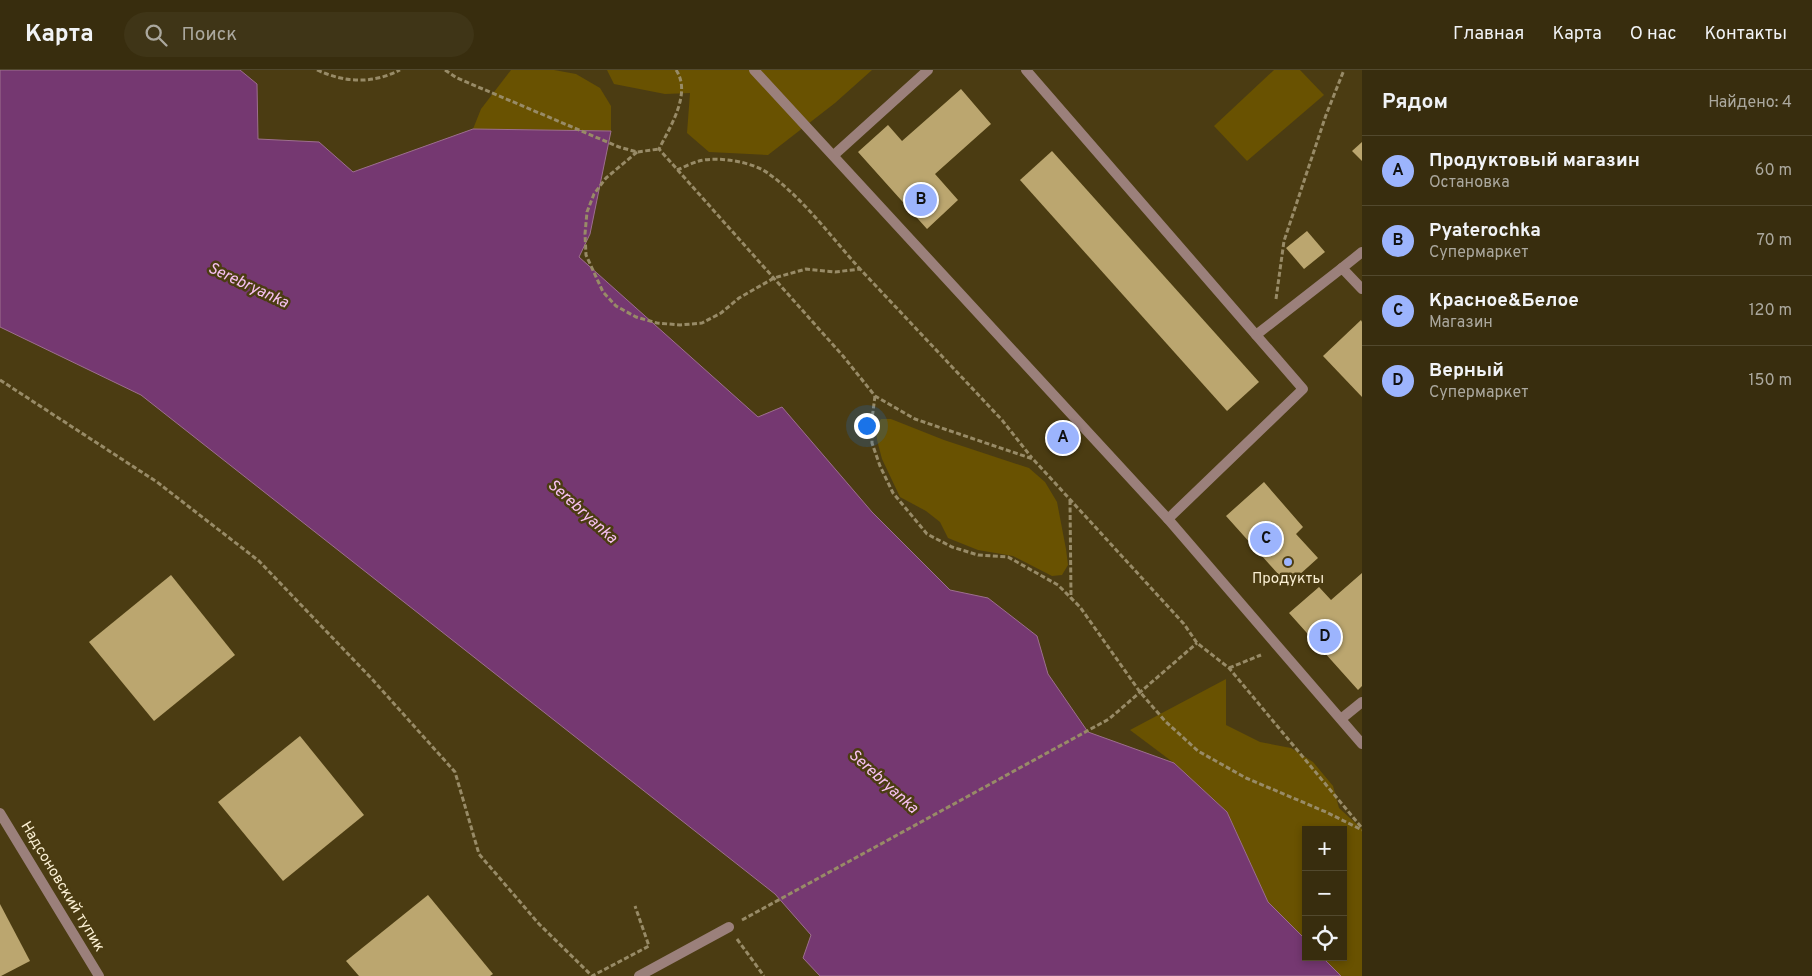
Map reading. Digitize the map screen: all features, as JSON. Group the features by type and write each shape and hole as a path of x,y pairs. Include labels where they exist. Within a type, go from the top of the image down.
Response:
{"street":[{"path":"754,70 1168,518 1362,744"},
{"path":"834,155 928,70"},
{"path":"1026,70 1304,389 1168,518"},
{"path":"1256,335 1362,252"},
{"path":"1342,268 1362,289"},
{"path":"1341,719 1362,702"},
{"name":"Надсоновский тупик","path":"0,813 99,976"},
{"path":"639,976 729,927"}],"path":[{"path":"317,70 344,79 364,81 384,78 400,70"},
{"path":"445,70 456,78 618,147 637,152 659,149"},
{"path":"659,149 680,107 681,77 676,70"},
{"path":"1273,322 1284,241 1326,115 1344,70"},
{"path":"659,149 843,356 875,396 915,419 1033,459"},
{"path":"637,152 615,170 594,194 587,212 585,234 586,255 603,292 616,306 636,318 657,323 680,325 702,323 721,313 738,298 774,278 806,269 835,272 860,270"},
{"path":"678,170 699,161 721,159 748,164 768,172 795,197 860,270 1002,420 1033,459 1184,624 1197,643 1229,668 1362,829"},
{"path":"0,380 157,482 259,561 372,679 455,772 479,854 539,924 592,976 649,946 635,906"},
{"path":"875,396 872,419 872,443 880,466 893,493 927,534 952,547 978,555 1008,557 1058,586 1080,607 1140,692 1165,721 1198,751 1246,778 1362,829"},
{"path":"1070,500 1072,598"},
{"path":"764,976 729,927 1109,719 1197,643"},
{"path":"1229,668 1261,655"}],"shaded area":[{"path":"511,70 554,70 576,74 600,88 611,106 611,131 473,129 481,109"},
{"path":"607,70 872,70 835,103 768,155 709,152 687,133 690,93 665,94 614,84"},
{"path":"1274,70 1300,70 1324,95 1247,161 1214,126"},
{"path":"881,419 891,419 944,440 1029,468 1045,482 1057,502 1068,565 1062,575 1052,576 1013,556 978,550 948,538 940,522 926,511 900,497 882,459 877,440 876,426"},
{"path":"1226,679 1226,725 1260,742 1291,748 1313,762 1333,786 1339,808 1362,829 1362,976 1341,976 1326,961 1347,961 1347,826 1302,826 1302,936 1268,902 1227,812 1174,763 1130,730"}],"water":[{"name":"Serebryanka","path":"0,70 240,70 257,84 258,139 319,142 353,172 473,129 611,131 590,234 579,257 758,417 782,407 872,512 950,590 988,598 1037,636 1048,674 1088,732 1174,763 1227,812 1268,902 1302,936 1302,961 1326,961 1341,976 820,976 803,958 811,935 775,894 141,395 0,327"}],"building":[{"path":"961,89 991,124 935,174 958,200 927,229 858,152 888,125 902,141"},
{"path":"1362,142 1362,161 1352,151"},
{"path":"1052,151 1259,382 1227,411 1020,180"},
{"path":"1307,231 1325,252 1304,269 1286,248"},
{"path":"1361,320 1362,322 1362,397 1323,356"},
{"path":"1264,482 1303,527 1296,534 1318,558 1288,585 1226,516"},
{"path":"1362,573 1362,686 1358,690 1289,613 1319,587 1331,600"},
{"path":"171,575 235,655 154,721 89,642"},
{"path":"300,736 364,815 283,881 218,802"},
{"path":"428,895 493,974 490,976 359,976 346,961"},
{"path":"0,904 30,961 1,976 0,976"}],"place":[{"name":"Pyaterochka","path":"921,200"},
{"name":"Продуктовый магазин","path":"1063,438"},
{"name":"Красное&Белое","path":"1266,539"},
{"name":"Продукты","path":"1288,562"},
{"name":"Верный","path":"1325,637"}]}
